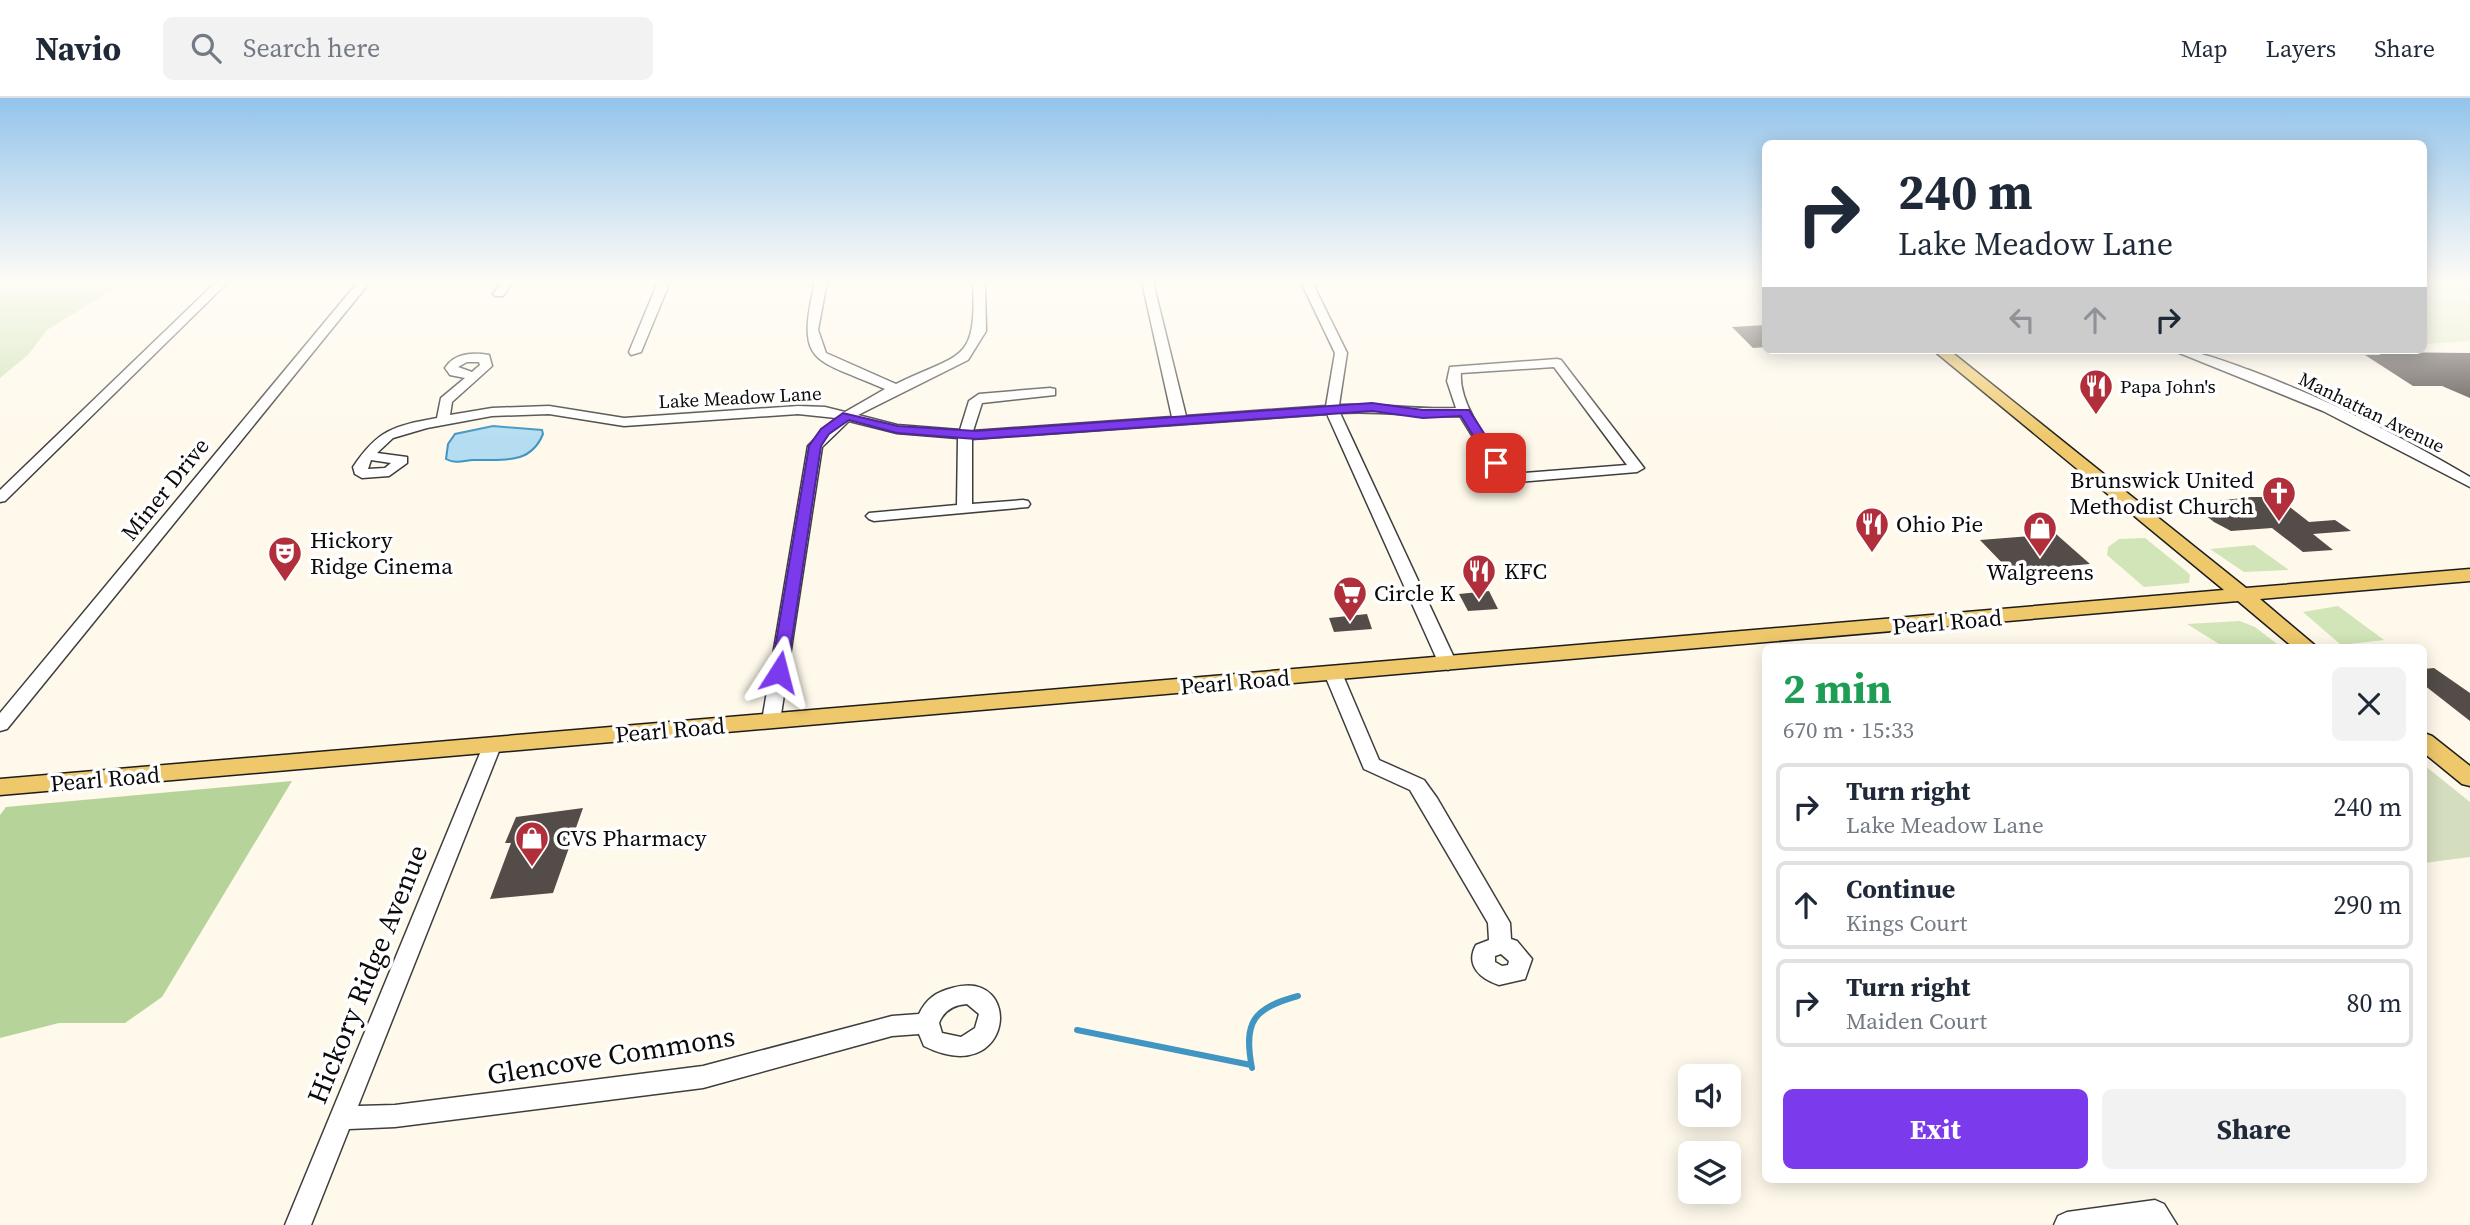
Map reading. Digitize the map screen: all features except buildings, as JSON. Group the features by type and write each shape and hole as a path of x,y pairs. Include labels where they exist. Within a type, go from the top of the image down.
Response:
{"main road":[{"path":"1945,354 2303,644"},
{"name":"Pearl Road","path":"0,787 2470,575"},
{"path":"2427,743 2470,778"}],"street":[{"path":"0,498 168,335"},
{"name":"Miner Drive","path":"0,725 321,335"},
{"path":"635,352 642,335"},
{"path":"811,335 816,349 832,361 898,390"},
{"path":"771,722 815,446 825,432 847,415 964,357 976,346 981,335"},
{"path":"1159,335 1180,421"},
{"path":"1332,335 1341,353 1332,410 1448,664"},
{"name":"Manhattan Avenue","path":"2189,354 2305,400 2403,446 2470,483"},
{"path":"1557,363 1637,468 1506,479 1465,412 1456,395 1452,376 1455,370 1557,363"},
{"path":"443,420 446,401 473,376"},
{"path":"964,509 965,435 973,406 979,399 1050,392"},
{"name":"Lake Meadow Lane","path":"370,456 374,446 388,435 443,420 531,409 624,422 798,410 847,415 897,429 965,435 1372,407 1423,414 1465,412"},
{"path":"874,516 1023,504"},
{"path":"1333,673 1365,755 1375,768 1416,785 1430,803 1499,923 1500,945"},
{"name":"Hickory Ridge Avenue","path":"298,1225 492,746"},
{"name":"Glencove Commons","path":"341,1118 395,1116 703,1077 892,1026 927,1023"},
{"path":"2067,1225 2155,1213 2164,1225"}],"green space":[{"path":"0,335 44,335 28,355 0,378"},
{"path":"2427,335 2470,335 2470,341 2427,344"},
{"path":"2145,538 2190,575 2189,583 2144,587 2107,555 2108,547 2119,539"},
{"path":"2254,545 2289,570 2244,572 2210,549"},
{"path":"2338,606 2384,640 2340,644 2303,612"},
{"path":"2240,621 2255,627 2277,644 2219,644 2187,624"},
{"path":"2427,767 2470,802 2470,857 2427,863"},
{"path":"292,781 162,997 125,1023 59,1023 0,1038 0,815 6,807"}],"water":[{"path":"493,426 542,430 543,434 531,451 514,459 456,462 446,459 448,444 455,434"}],"waterway":[{"path":"1252,1068 1249,1039 1255,1019 1271,1006 1298,996"},
{"path":"1077,1030 1251,1065"}],"place":[{"name":"Papa John's","path":"2096,416"},
{"name":"Brunswick United Methodist Church","path":"2279,523"},
{"name":"Ohio Pie","path":"1872,554"},
{"name":"Walgreens","path":"2040,558"},
{"name":"Hickory Ridge Cinema","path":"285,583"},
{"name":"KFC","path":"1479,601"},
{"name":"Circle K","path":"1350,623"},
{"name":"CVS Pharmacy","path":"532,868"}],"route":[{"path":"779,672 815,446 825,432 847,415 878,425 922,433 976,435 1372,407 1441,415 1465,412 1496,463"}]}
